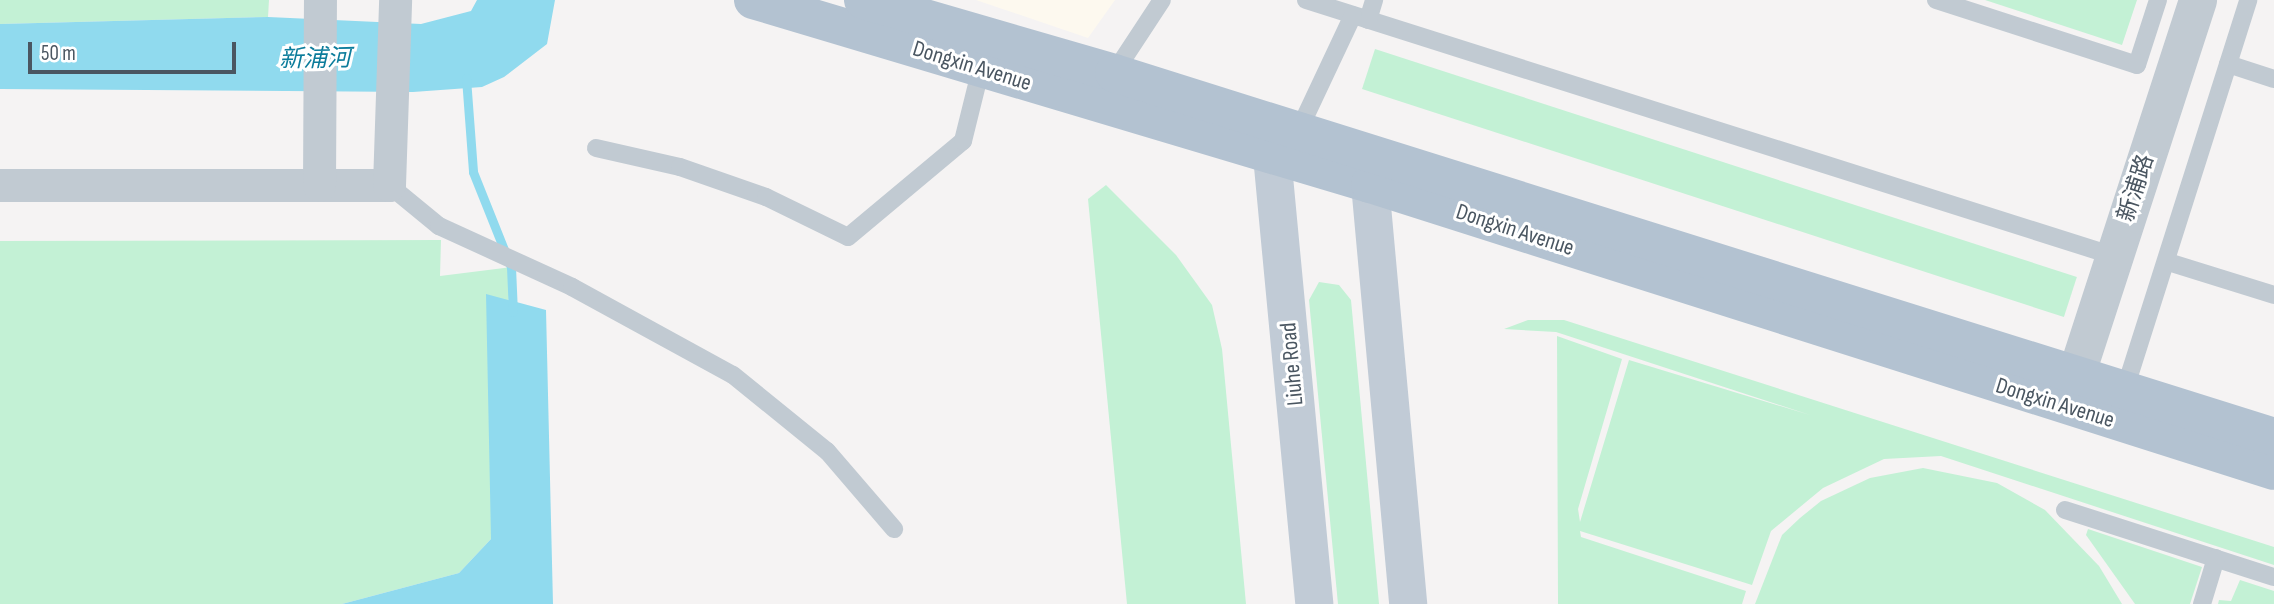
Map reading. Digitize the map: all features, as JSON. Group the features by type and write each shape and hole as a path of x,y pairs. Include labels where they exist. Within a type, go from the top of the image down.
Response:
{"main road":[{"name":"Dongxin Avenue","path":"752,0 981,68 1280,137"},
{"name":"Dongxin Avenue","path":"863,0 1114,73 1365,168 2274,471"},
{"name":"Liuhe Road","path":"1280,137 1314,604"},
{"name":"Dongxin Avenue","path":"1365,168 2076,376 2274,438"},
{"path":"1365,168 1408,604"}],"street":[{"name":"新浦路","path":"2076,376 2198,0"},
{"path":"319,185 320,8"},
{"path":"0,185 389,185 395,9"}],"lane":[{"path":"1114,73 1162,0"},
{"path":"1307,0 2114,256"},
{"path":"1280,137 1374,0"},
{"path":"1936,0 2137,65 2158,0"},
{"path":"2124,393 2168,262 2248,0"},
{"path":"2228,64 2274,79"},
{"path":"596,148 680,167 766,197 848,237 963,141 981,68"},
{"path":"389,185 439,226 572,287 733,375 827,451 894,529"},
{"path":"2168,262 2274,295"},
{"path":"2064,510 2274,577"},
{"path":"2202,604 2216,558"}],"shaded area":[{"path":"976,0 1115,0 1088,38"}],"green space":[{"path":"0,0 269,0 268,17 0,24"},
{"path":"1985,0 2137,0 2122,45"},
{"path":"1375,49 2077,277 2064,317 1362,89"},
{"path":"1106,185 1176,255 1212,305 1222,349 1246,604 1127,604 1088,199"},
{"path":"441,240 440,276 511,267 491,539 459,573 342,604 0,604 0,241"},
{"path":"1319,282 1339,285 1351,300 1379,604 1338,604 1309,300"},
{"path":"1528,320 1564,320 2274,547 2274,565 1941,456 1884,459 1823,488 1771,531 1752,585 1580,531 1581,537 1746,591 1742,604 1558,604 1557,336 1622,359 1578,509 1580,522 1629,360 1810,415 1556,332 1504,329"},
{"path":"1923,468 1997,483 2045,510 2099,566 2122,604 1755,604 1782,535 1821,501 1870,478"},
{"path":"2088,529 2202,567 2190,604 2135,604 2086,535"},
{"path":"2240,580 2274,591 2274,604 2218,604 2219,600 2231,601"}],"water":[{"name":"新浦河","path":"477,0 555,0 547,44 504,77 482,87 413,92 0,89 0,24 268,17 421,24 471,11"},
{"path":"486,294 546,310 553,604 342,604 459,573 491,539"}],"waterway":[{"path":"466,78 473,172 511,267 513,312"}]}
